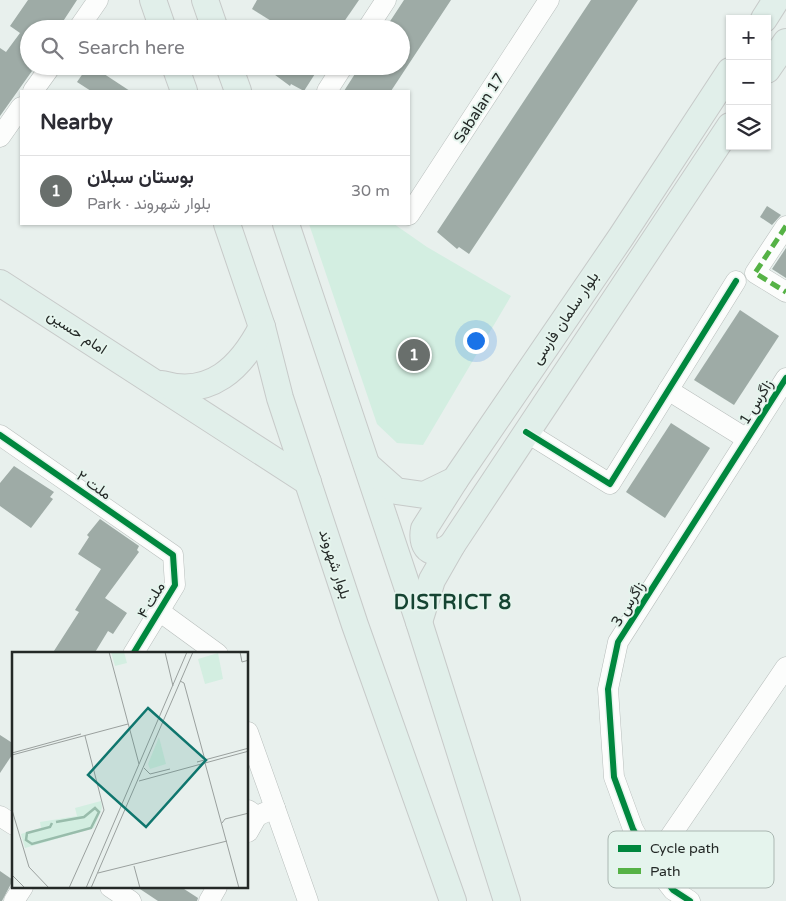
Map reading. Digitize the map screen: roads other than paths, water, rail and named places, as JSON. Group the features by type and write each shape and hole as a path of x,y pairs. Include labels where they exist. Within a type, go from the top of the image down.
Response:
{"main road":[{"path":"204,1 211,20"},
{"path":"771,64 786,42"},
{"path":"178,75 184,90"},
{"path":"232,75 238,90"},
{"name":"بلوار سلمان فارسی","path":"367,465 396,491 424,495 455,480 621,237 726,77"},
{"name":"بلوار سلمان فارسی","path":"419,622 432,580 452,545 726,132"},
{"name":"بلوار شهروند","path":"228,225 262,327 280,398 355,625 453,901"},
{"path":"286,225 419,622 507,901"},
{"name":"امام حسین","path":"0,283 308,482"},
{"path":"154,382 177,389 200,387 221,378 239,364 252,347 262,327"},
{"path":"452,545 444,552 435,552 426,548 422,539 424,529 455,480"}],"street":[{"path":"84,20 98,0"},
{"path":"373,20 386,0"},
{"name":"Sabalan 17","path":"410,214 549,0"},
{"path":"34,90 45,75"},
{"path":"328,90 337,75"},
{"path":"0,136 20,108"},
{"path":"786,226 755,273 786,292"},
{"path":"526,432 610,484 736,282"},
{"name":"زاگرس 1","path":"747,439 786,378"},
{"path":"668,390 747,439"},
{"name":"ملت ۲","path":"0,435 174,555"},
{"name":"زاگرس 3","path":"634,831 614,777 608,716 608,689 618,642 747,439"},
{"name":"ملت ۴","path":"134,652 175,585 174,555"},
{"path":"159,611 215,652"},
{"path":"674,831 786,668"},
{"path":"249,741 257,816 308,901"},
{"path":"0,816 12,824"},
{"path":"14,901 22,888"},
{"path":"112,888 131,901"},
{"path":"209,901 216,888"},
{"name":"زاگرس 3","path":"671,888 690,901"}],"place":[{"name":"بوستان سبلان","path":"414,355"}],"district":[{"name":"DISTRICT 8","path":"453,602"}]}
